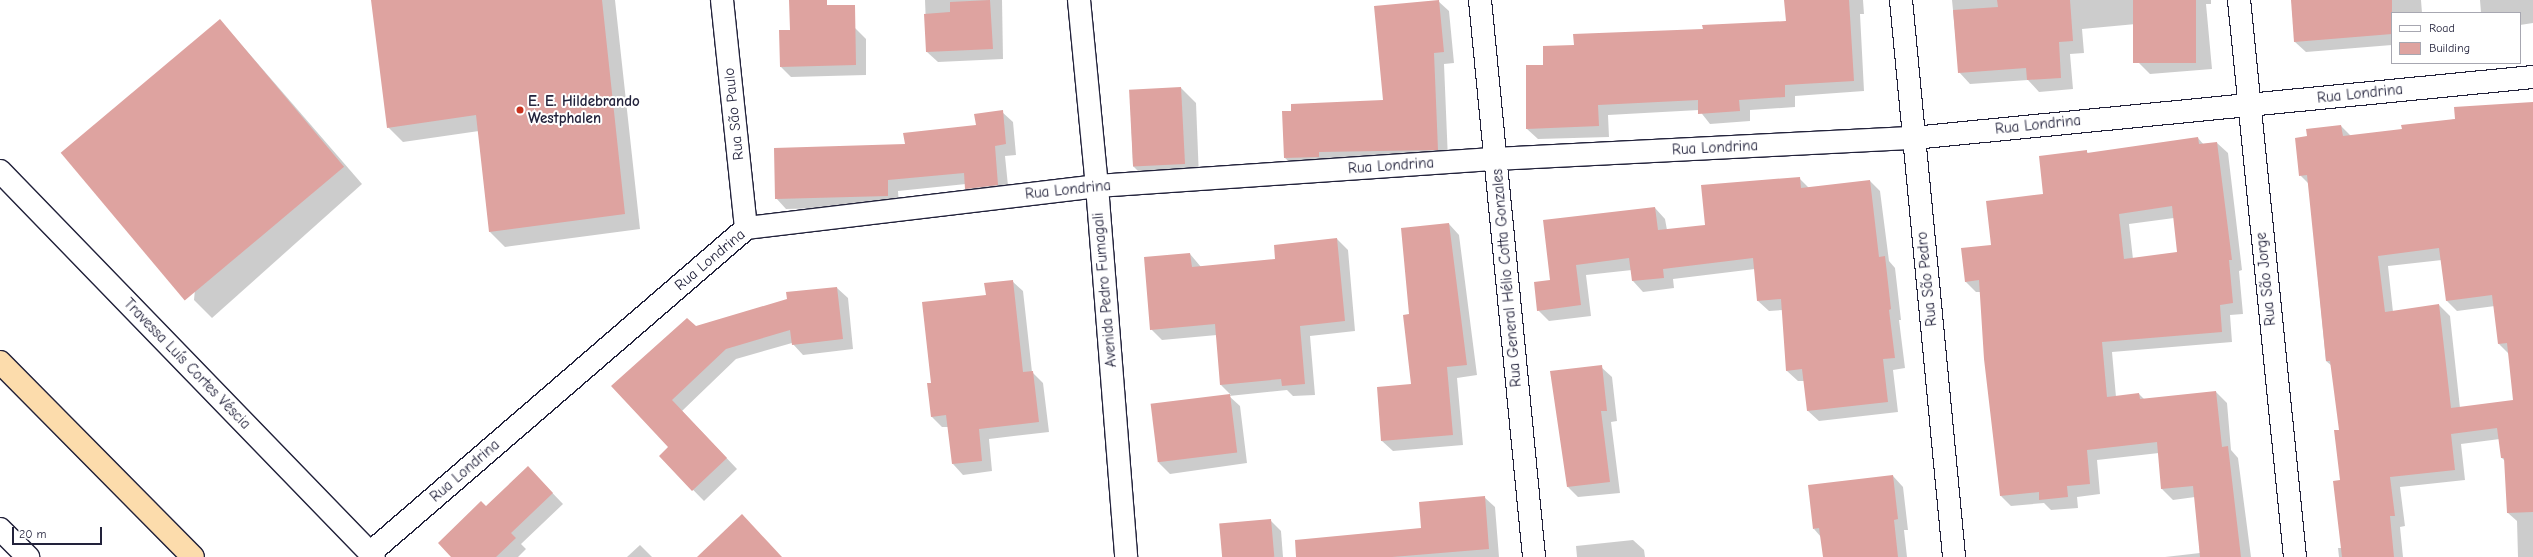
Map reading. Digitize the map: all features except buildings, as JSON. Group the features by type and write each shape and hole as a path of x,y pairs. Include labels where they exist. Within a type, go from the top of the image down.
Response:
{"highway":[{"path":"0,362 193,557"}],"street":[{"name":"Rua São Paulo","path":"722,0 746,228"},
{"name":"Avenida Pedro Fumagali","path":"1079,0 1097,186 1126,557"},
{"name":"Rua General Hélio Cotta Gonzales","path":"1480,0 1534,557"},
{"name":"Rua São Pedro","path":"1901,0 1954,557"},
{"name":"Rua São Jorge","path":"2239,0 2295,557"},
{"name":"Rua Londrina","path":"372,555 746,228 1097,186 1496,159 1913,138 2533,77"},
{"name":"Travessa Luís Cortes Véscia","path":"0,171 372,555"},
{"path":"0,529 28,557"}],"place":[{"name":"E. E. Hildebrando Westphalen","path":"520,110"}]}
